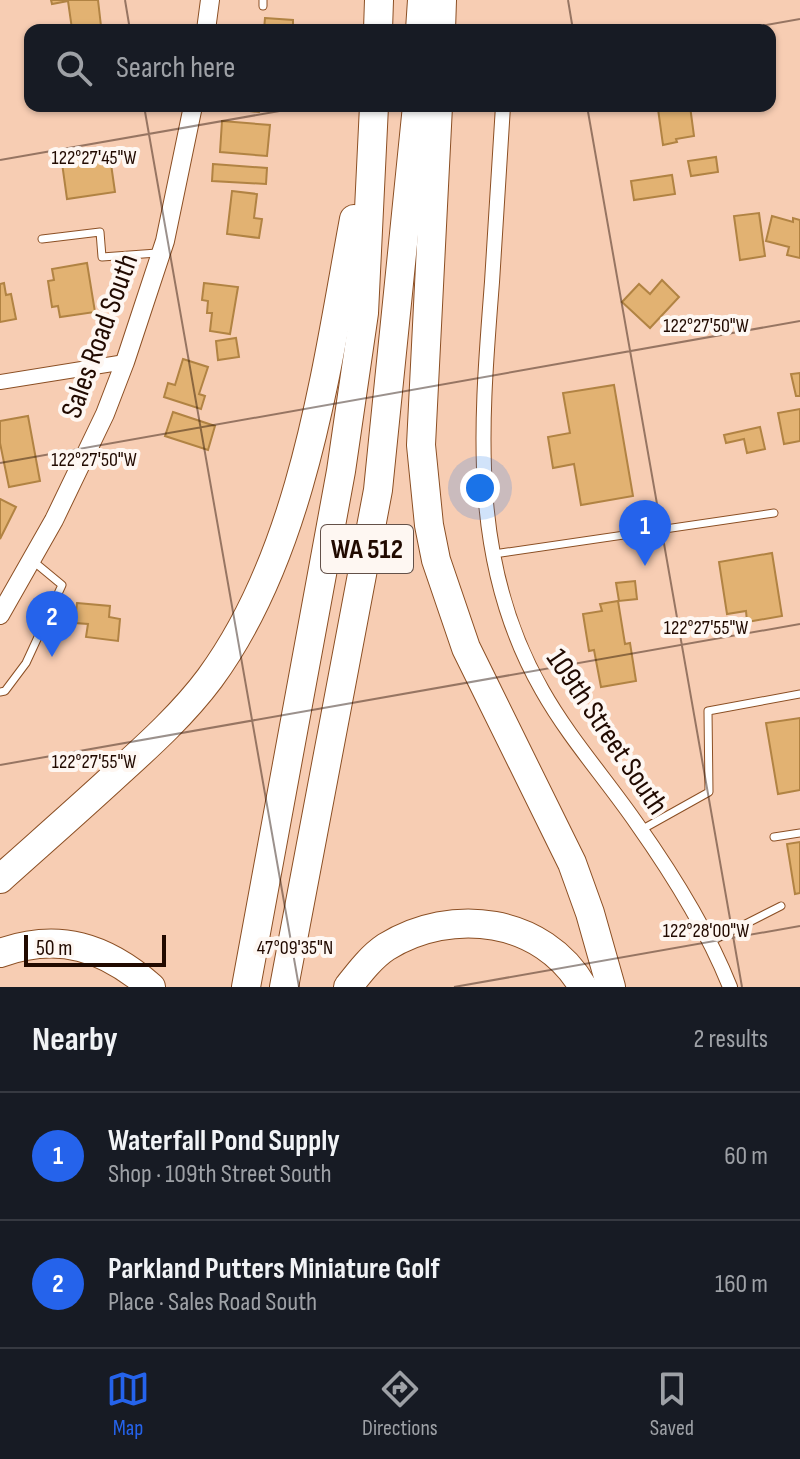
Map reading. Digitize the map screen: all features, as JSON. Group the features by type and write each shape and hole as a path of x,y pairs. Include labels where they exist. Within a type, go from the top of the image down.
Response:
{"highway":[{"path":"378,24 379,0"},
{"path":"420,24 422,0"},
{"path":"441,24 442,0"},
{"path":"0,879 151,743 211,677 248,618 284,537 303,465 327,362 373,112"},
{"name":"WA 512","path":"246,987 341,471 364,313 374,112"},
{"name":"WA 512","path":"284,987 378,490 416,112"},
{"path":"438,112 421,445 429,525 440,574 466,648 572,863 611,987"},
{"path":"348,987 374,957 399,940 438,927 472,922 508,929 541,944 559,955 583,987"},
{"path":"0,953 33,944 75,944 116,961 151,987"}],"street":[{"path":"207,24 210,0"},
{"name":"Sales Road South","path":"0,615 54,520 105,414 125,362 165,241 192,112"},
{"name":"109th Street South","path":"503,112 482,439 485,509 492,554 506,608 519,644 555,712 641,830 690,905 730,987"},
{"path":"0,382 125,362"}],"lane":[{"path":"42,239 100,232 102,257 160,253"},
{"path":"492,554 774,513"},
{"path":"0,692 5,691 26,663 62,585 31,560"},
{"path":"641,830 709,792 708,711 800,694"},
{"path":"774,837 800,833"},
{"path":"710,942 781,906"}],"building":[{"path":"51,0 98,0 101,24 71,24 68,1 52,4"},
{"path":"265,18 293,20 293,24 264,24"},
{"path":"658,112 691,112 694,136 663,145"},
{"path":"222,121 270,125 267,156 220,152"},
{"path":"99,152 100,159 110,157 115,192 67,199 62,163 74,162 73,156"},
{"path":"716,157 718,172 691,176 688,161"},
{"path":"213,164 267,168 266,184 212,181"},
{"path":"672,175 675,194 634,200 631,181"},
{"path":"232,191 257,194 254,218 262,219 259,238 227,234"},
{"path":"759,213 765,256 740,260 734,216"},
{"path":"772,216 793,222 793,218 800,220 800,258 787,255 789,247 766,241"},
{"path":"87,263 95,312 60,317 58,306 52,307 48,281 54,280 52,269"},
{"path":"662,280 679,297 650,328 622,302 639,284 650,294"},
{"path":"4,283 6,295 11,294 16,319 0,322 0,284"},
{"path":"204,283 238,287 230,334 210,331 212,313 207,313 208,301 202,300"},
{"path":"236,338 239,357 218,360 216,341"},
{"path":"183,359 208,367 199,394 205,396 201,409 164,397 168,383 175,385"},
{"path":"800,373 800,396 796,396 791,374"},
{"path":"614,385 633,496 581,505 574,464 553,468 548,437 570,433 563,393"},
{"path":"800,409 800,441 784,444 778,413"},
{"path":"173,412 215,426 208,450 165,436"},
{"path":"28,416 40,481 9,487 0,443 0,421"},
{"path":"760,427 765,449 747,453 744,439 726,443 724,435"},
{"path":"0,499 16,507 0,539"},
{"path":"772,553 782,616 747,622 746,611 727,614 719,562"},
{"path":"635,581 637,599 619,601 616,583"},
{"path":"618,601 625,644 630,643 636,681 601,687 594,650 589,651 583,614 602,611 600,604"},
{"path":"77,603 110,606 109,617 120,619 118,641 86,637 88,624 75,623"},
{"path":"800,718 800,790 778,794 766,723"},
{"path":"800,842 800,893 795,894 787,844"}],"place":[{"name":"Waterfall Pond Supply","path":"645,566"},
{"name":"Parkland Putters Miniature Golf","path":"52,657"}]}
